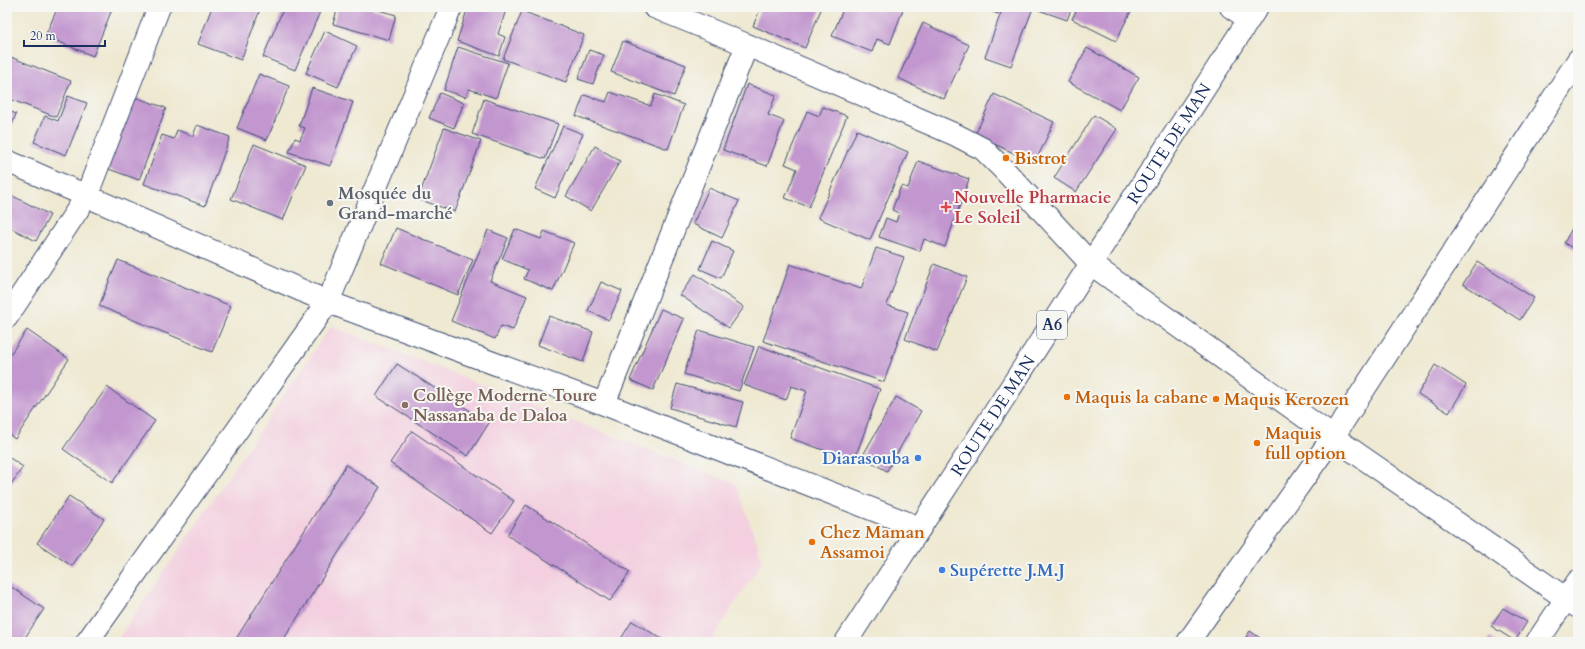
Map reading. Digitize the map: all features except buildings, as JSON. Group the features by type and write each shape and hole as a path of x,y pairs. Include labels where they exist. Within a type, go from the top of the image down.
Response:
{"main road":[{"path":"7,317 86,197 159,7"},
{"path":"87,642 328,302 451,7"},
{"path":"654,7 747,45 956,135 983,149 1091,264 1333,437 1574,595 1537,642"},
{"path":"1231,7 1253,13"},
{"name":"ROUTE DE MAN","path":"846,642 1253,13"},
{"path":"604,404 747,45"},
{"path":"1188,642 1333,437 1578,60"},
{"path":"7,161 328,302 604,404 920,528"}],"shaded area":[{"name":"Collège Moderne Toure Nassanaba de Daloa","path":"331,326 736,484 763,560 710,642 116,642"}],"place":[{"name":"Bistrot","path":"1006,158"},
{"name":"Mosquée du Grand-marché","path":"330,203"},
{"name":"Nouvelle Pharmacie Le Soleil","path":"946,207"},
{"name":"Maquis la cabane","path":"1067,397"},
{"name":"Maquis Kerozen","path":"1216,399"},
{"name":"Collège Moderne Toure Nassanaba de Daloa","path":"405,405"},
{"name":"Maquis full option","path":"1257,443"},
{"name":"Diarasouba","path":"918,458"},
{"name":"Chez Maman Assamoi","path":"812,542"},
{"name":"Supérette J.M.J","path":"942,570"}]}
